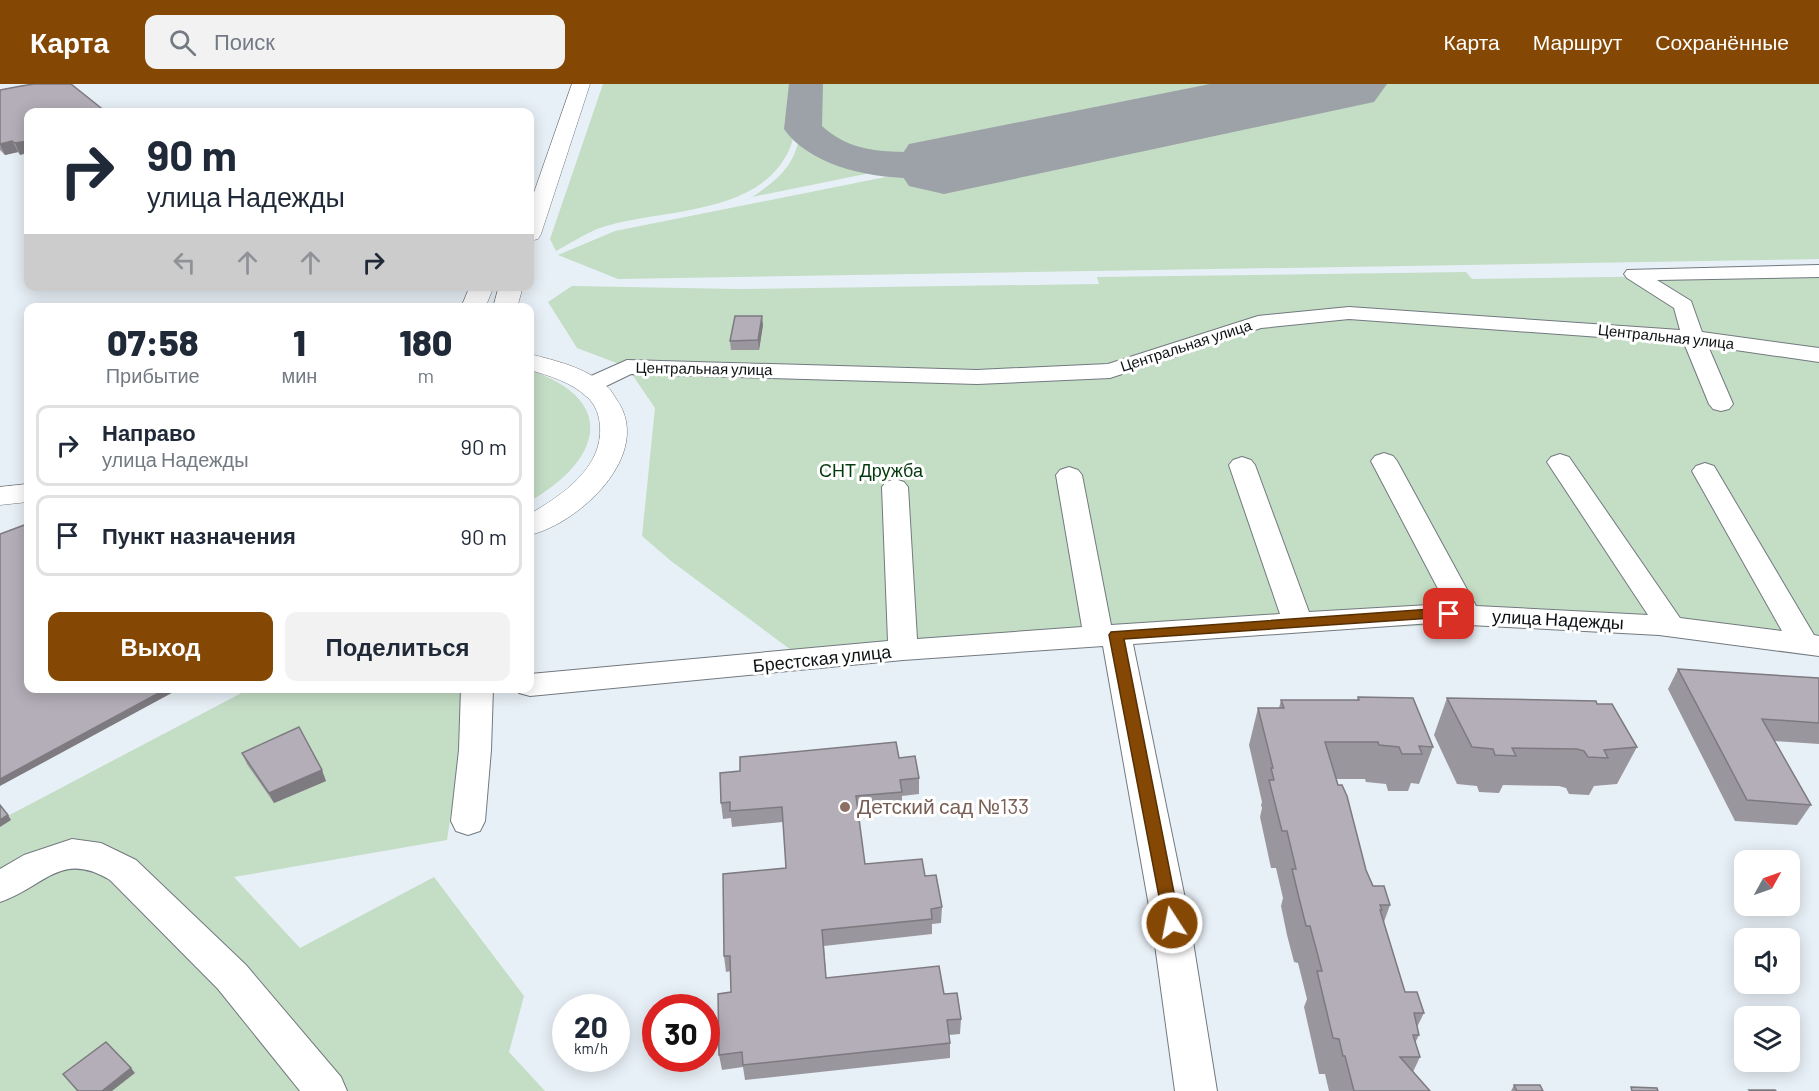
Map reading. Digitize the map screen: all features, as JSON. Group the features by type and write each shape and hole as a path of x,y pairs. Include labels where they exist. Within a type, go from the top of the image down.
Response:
{"main road":[{"path":"534,222 581,84"},
{"path":"534,525 555,513 587,488 607,463 613,450 616,432 614,414 604,399 590,385 536,360"},
{"path":"0,479 24,476"},
{"path":"0,496 24,493"}],"street":[{"path":"1721,404 1693,337 1684,305 1634,274 1819,271"},
{"name":"Центральная улица","path":"590,385 627,367 977,377 1110,371 1258,322 1349,313 1693,337 1819,355"},
{"path":"1384,461 1466,615"},
{"path":"1560,462 1671,627"},
{"path":"1242,465 1298,622"},
{"path":"1705,471 1811,645"},
{"path":"1069,475 1172,923 1196,1091"},
{"path":"896,488 903,650"},
{"name":"улица Надежды","path":"1107,635 1432,613 1671,627 1811,645"},
{"name":"Брестская улица","path":"534,685 903,650 1107,635"},
{"path":"468,821 483,693"},
{"path":"0,887 37,865 72,853 101,857 123,870 232,977 326,1091"}],"green space":[{"path":"603,84 797,84 793,141 775,171 755,188 705,207 622,222 597,229 556,251 550,239"},
{"path":"815,84 1315,84 952,157 901,163 854,156 829,148 820,142 814,135 812,125"},
{"path":"1352,84 1819,84 1819,259 618,279 558,255 615,231"},
{"path":"799,138 821,152 844,160 895,168 752,197 783,172 793,157"},
{"name":"СНТ Дружба","path":"1466,272 1472,279 1819,274 1819,643 1446,625 802,658 671,561 642,536 655,408 627,367 577,348 548,302 572,286 738,289 1099,284 1097,277"},
{"path":"534,372 559,383 578,398 588,415 590,432 584,450 572,468 554,485 534,498"},
{"path":"241,693 462,693 460,755 447,840 234,877 300,948 434,877 524,996 509,1052 545,1091 0,1091 0,820"}],"building":[{"path":"34,84 71,84 101,108 24,108 24,142 0,144 0,90"},
{"path":"735,316 762,316 758,340 730,341"},
{"path":"24,525 24,693 159,693 0,779 0,534"},
{"path":"1678,669 1819,678 1819,723 1762,719 1811,805 1747,800"},
{"path":"1358,697 1413,698 1433,747 1419,746 1422,754 1402,754 1399,747 1379,745 1378,742 1325,742 1338,785 1342,785 1347,796 1366,870 1373,886 1384,886 1390,905 1380,905 1382,910 1380,910 1405,992 1417,992 1424,1013 1414,1013 1419,1035 1413,1035 1420,1057 1400,1057 1430,1091 1354,1091 1339,1039 1333,1038 1317,971 1322,971 1310,926 1306,926 1292,869 1296,869 1287,831 1282,831 1269,780 1274,780 1271,768 1273,768 1258,708 1284,708 1281,700 1359,700"},
{"path":"1447,698 1596,701 1597,704 1612,704 1637,747 1604,750 1608,758 1588,757 1584,751 1577,749 1512,748 1516,756 1495,755 1493,749 1472,747"},
{"path":"299,727 322,770 269,793 242,753"},
{"path":"896,742 899,758 915,756 919,778 900,780 902,792 856,796 865,864 922,859 925,876 936,875 942,907 931,909 932,919 822,930 826,978 939,966 944,994 957,993 961,1019 947,1020 950,1043 743,1065 742,1052 720,1055 720,994 718,994 731,992 730,956 724,956 723,874 786,868 782,807 730,811 730,802 721,803 720,773 740,771 740,757"},
{"path":"0,805 8,815 0,820"},
{"path":"106,1042 131,1068 102,1091 78,1091 63,1074"},
{"path":"1514,1085 1540,1085 1543,1091 1517,1091"},
{"path":"1631,1087 1657,1088 1658,1091 1632,1091"},
{"path":"1775,1090 1776,1091 1750,1091"}],"taxiway":[{"path":"806,84 803,129 817,142 850,158 868,162 944,165"}],"runway":[{"path":"944,165 1344,84"}],"place":[{"name":"Детский сад №133","path":"845,807"}],"route":[{"path":"1172,923 1116,635 1432,613 1449,614"}]}
